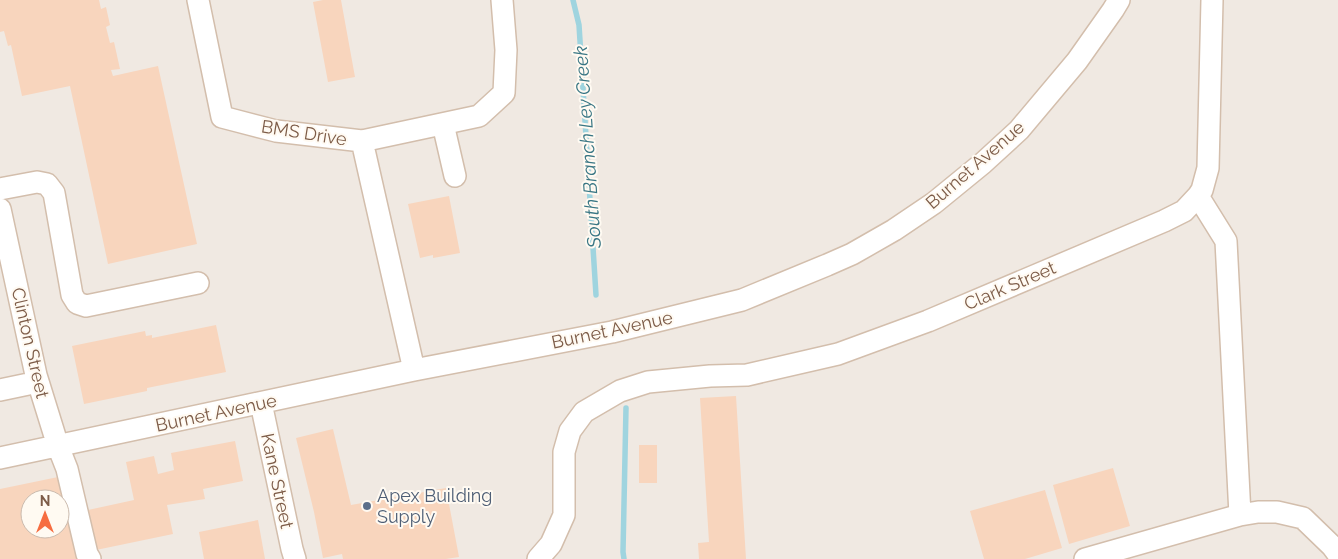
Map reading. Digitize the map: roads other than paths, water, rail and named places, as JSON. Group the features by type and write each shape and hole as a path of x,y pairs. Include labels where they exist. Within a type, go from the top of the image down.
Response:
{"street":[{"name":"BMS Drive","path":"198,0 222,117 276,131 362,141 414,370"},
{"path":"362,141 479,116 504,93 506,50 502,0"},
{"name":"Clark Street","path":"538,559 551,544 564,514 564,452 570,431 584,412 620,391 648,382 710,376 747,376 838,354 928,321 1184,211 1202,190 1208,168 1212,0"},
{"name":"Burnet Avenue","path":"0,458 414,370 612,332 742,300 852,254 894,230 934,202 983,163 1019,130 1077,61 1116,5"},
{"path":"443,124 455,176"},
{"path":"0,189 37,182 47,184 54,193 72,295 77,303 86,306 198,283"},
{"path":"1198,196 1226,241 1240,514"},
{"name":"Clinton Street","path":"0,209 38,382 67,469 87,554 90,559"},
{"path":"0,390 38,382"},
{"name":"Kane Street","path":"261,403 295,559"},
{"path":"1085,559 1240,514 1258,512 1278,512 1303,518 1338,554"}],"waterway":[{"name":"South Branch Ley Creek","path":"573,0 579,25 596,295"},
{"name":"South Branch Ley Creek","path":"624,559 626,408"}],"place":[{"name":"Apex Building Supply","path":"367,506"}]}
